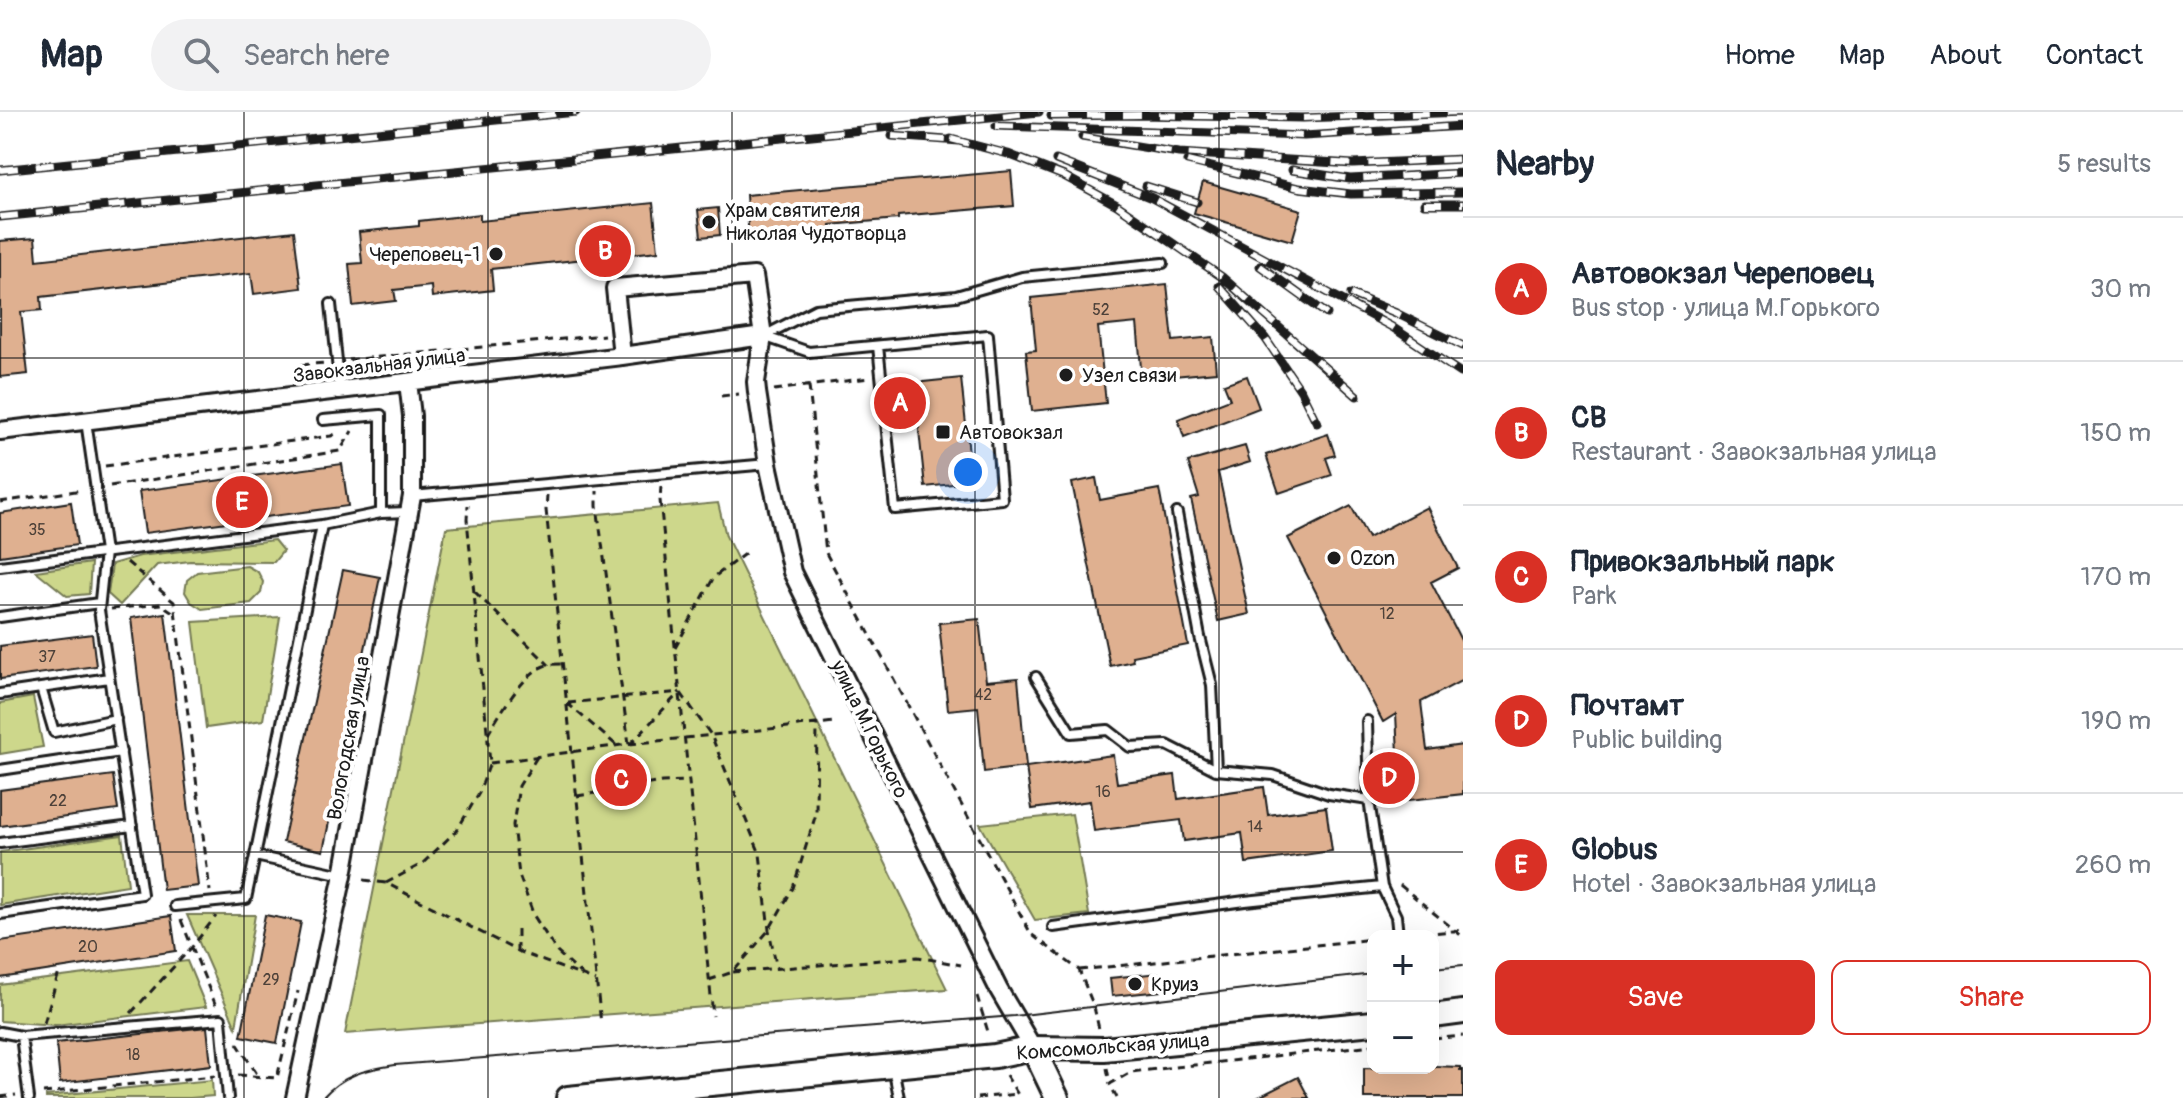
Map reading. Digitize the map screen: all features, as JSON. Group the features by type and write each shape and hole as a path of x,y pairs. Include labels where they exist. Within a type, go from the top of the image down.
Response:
{"street":[{"name":"улица М.Горького","path":"620,334 615,288 754,276 763,336 756,382 768,464 792,572 992,976 1057,1098"},
{"path":"620,334 622,356"},
{"name":"Завокзальная улица","path":"0,431 622,356 763,336"},
{"name":"Вологодская улица","path":"295,1098 343,875 411,504 412,416 408,382"},
{"path":"1439,1015 1463,1012"},
{"name":"Комсомольская улица","path":"568,1098 995,1056 1033,1048 1104,1049 1367,1024"}],"lane":[{"path":"763,336 816,309 956,296 1022,277 1163,263"},
{"path":"331,304 340,391"},
{"path":"763,336 809,352 988,335 1002,499 895,509 878,346"},
{"path":"323,420 381,415 381,513"},
{"path":"0,914 142,894 99,607 110,552 95,488 86,420"},
{"path":"0,566 322,525 468,491 768,464"},
{"path":"1177,513 1212,685 1216,770"},
{"path":"175,906 246,899 322,525"},
{"path":"0,617 99,607"},
{"path":"1036,677 1071,733 1108,730 1130,747 1167,745 1216,770 1273,775 1329,794 1369,800"},
{"path":"0,694 109,678"},
{"path":"41,688 54,732 116,719"},
{"path":"1367,721 1369,800 1382,887 1396,916 1398,930"},
{"path":"0,770 121,752"},
{"path":"0,843 132,826"},
{"path":"255,856 343,875"},
{"path":"1053,927 1245,901 1382,887"},
{"path":"0,1032 21,1036 221,1019 228,1098"},
{"path":"21,1036 28,1096"},
{"path":"893,1066 899,1098"}],"path":[{"path":"301,365 620,334"},
{"path":"905,373 809,386 826,553 1031,934 1079,970 1094,1007 1115,1098"},
{"path":"0,502 340,451 356,424 331,436 93,467"},
{"path":"662,473 660,500 713,1016"},
{"path":"598,479 597,506 629,744"},
{"path":"548,484 546,510 601,1024"},
{"path":"386,883 422,864 457,830 479,793 490,763 467,519 468,491"},
{"path":"110,552 174,602 212,902"},
{"path":"675,648 714,577 747,552"},
{"path":"474,591 549,665"},
{"path":"99,607 161,604 176,614"},
{"path":"487,736 522,683 543,666 563,664"},
{"path":"567,703 680,692"},
{"path":"680,692 711,735 760,854 777,969"},
{"path":"629,744 680,692"},
{"path":"567,703 617,746"},
{"path":"490,763 629,744 835,722"},
{"path":"733,972 769,930 793,888 816,814 817,725"},
{"path":"537,755 519,786 513,825 519,875 541,928 557,952 585,977"},
{"path":"577,796 689,780"},
{"path":"364,880 386,883 517,951 596,981"},
{"path":"1400,885 1463,937"},
{"path":"118,1027 192,947 228,901"},
{"path":"175,906 221,1019 259,1077"},
{"path":"517,929 517,951"},
{"path":"1439,932 1463,930"},
{"path":"1079,970 1367,940"},
{"path":"709,980 733,972 918,957 961,965"},
{"path":"41,1034 60,969"},
{"path":"977,996 995,1056 1019,1096 977,1098"},
{"path":"1439,1038 1463,1036"},
{"path":"1110,1084 1131,1072 1367,1046"},
{"path":"0,1097 226,1075 277,1078"}],"green space":[{"path":"718,503 726,536 947,989 345,1034 446,528"},
{"path":"274,540 283,551 274,562 190,561 157,565 120,605 108,594 112,564 140,556"},
{"path":"91,563 89,594 67,596 36,571"},
{"path":"247,566 258,572 263,582 261,593 251,603 202,609 191,602 185,592 187,580 197,572"},
{"path":"280,617 263,720 206,728 193,622"},
{"path":"33,697 43,747 0,754 0,703"},
{"path":"1072,814 1089,914 1035,920 980,824"},
{"path":"122,835 128,885 0,905 0,852"},
{"path":"187,915 255,915 236,1027"},
{"path":"187,961 206,1007 55,1025 0,1021 0,985"},
{"path":"212,1080 213,1096 46,1098 46,1096"}],"building":[{"path":"1011,171 1014,206 898,216 898,219 830,225 831,234 749,240 746,195"},
{"path":"1203,182 1301,210 1292,241 1194,213"},
{"name":"Череповец-1","path":"653,203 658,251 491,269 493,290 432,297 431,286 394,290 396,301 353,306 349,264 362,263 359,232 419,226 419,221 480,214 480,221"},
{"name":"Храм святителя Николая Чудотворца","path":"718,208 720,235 701,237 698,210"},
{"path":"294,231 301,288 254,294 251,273 41,297 42,310 21,312 28,374 0,377 0,241 35,238 37,260"},
{"path":"1167,284 1173,341 1213,337 1216,372 1142,379 1137,323 1098,327 1106,403 1032,411 1026,351 1036,350 1031,298"},
{"path":"1247,376 1259,408 1184,437 1178,419 1230,399 1224,384"},
{"name":"Автовокзал","path":"961,378 972,482 925,487 914,383"},
{"path":"1328,434 1335,455 1326,458 1332,475 1279,493 1266,455"},
{"path":"1245,446 1250,462 1218,472 1249,614 1218,621 1191,499 1199,497 1188,462"},
{"path":"342,464 348,506 145,533 139,491"},
{"path":"1096,478 1100,500 1159,489 1188,645 1132,656 1133,661 1110,666 1072,483"},
{"path":"71,502 77,545 0,556 0,513"},
{"path":"1351,506 1368,538 1427,507 1458,568 1431,582 1463,644 1463,680 1421,702 1427,750 1463,745 1463,794 1401,801 1398,777 1380,779 1377,755 1398,753 1396,714 1383,722 1288,538"},
{"path":"343,570 380,577 323,851 283,842"},
{"path":"165,613 198,886 163,890 131,618"},
{"path":"979,619 986,681 1018,678 1026,767 984,772 978,707 948,710 939,623"},
{"path":"92,634 96,666 0,679 0,646"},
{"path":"1113,755 1117,783 1175,775 1178,799 1264,787 1268,815 1326,807 1332,851 1246,863 1242,833 1184,841 1181,820 1094,831 1090,801 1032,809 1026,767"},
{"path":"113,775 118,810 0,826 0,790"},
{"path":"265,915 301,922 277,1043 241,1036"},
{"path":"171,916 176,951 0,978 0,941"},
{"name":"Круиз","path":"1159,973 1161,991 1112,996 1110,978"},
{"path":"207,1027 211,1065 60,1083 56,1043"},
{"path":"1439,1066 1460,1067 1463,1070 1463,1098 1364,1098 1364,1068 1367,1068 1367,1074 1439,1074"},
{"path":"1298,1077 1309,1098 1257,1098"}],"tram line":[{"path":"1439,967 1463,965"},
{"path":"322,1098 356,1074 395,1065 1014,1016 1367,975"}],"railway":[{"path":"0,170 576,112"},
{"path":"0,217 1039,112"},
{"path":"1051,116 1303,118 1463,112"},
{"path":"996,126 1304,136 1463,126"},
{"path":"892,136 960,141"},
{"path":"1082,137 1179,153 1353,164 1463,159"},
{"path":"951,139 1008,154 1064,176 1117,205 1222,277 1357,396"},
{"path":"1056,160 1152,198 1392,327 1461,373"},
{"path":"1187,161 1299,188 1351,194 1463,192"},
{"path":"1292,170 1350,179 1463,173"},
{"path":"1146,186 1197,202"},
{"path":"1424,204 1463,204"},
{"path":"1260,266 1327,314"},
{"path":"1219,286 1265,338 1301,391 1317,423"},
{"path":"1351,294 1463,346"}],"place":[{"name":"Храм святителя Николая Чудотворца","path":"709,222"},
{"name":"СВ","path":"605,251"},
{"name":"Череповец-1","path":"496,254"},
{"name":"Узел связи","path":"1066,375"},
{"name":"Автовокзал Череповец","path":"900,403"},
{"name":"Автовокзал","path":"943,432"},
{"name":"Globus","path":"242,502"},
{"name":"Ozon","path":"1334,558"},
{"name":"Почтамт","path":"1389,778"},
{"name":"Привокзальный парк","path":"621,780"},
{"name":"Круиз","path":"1135,984"}]}
